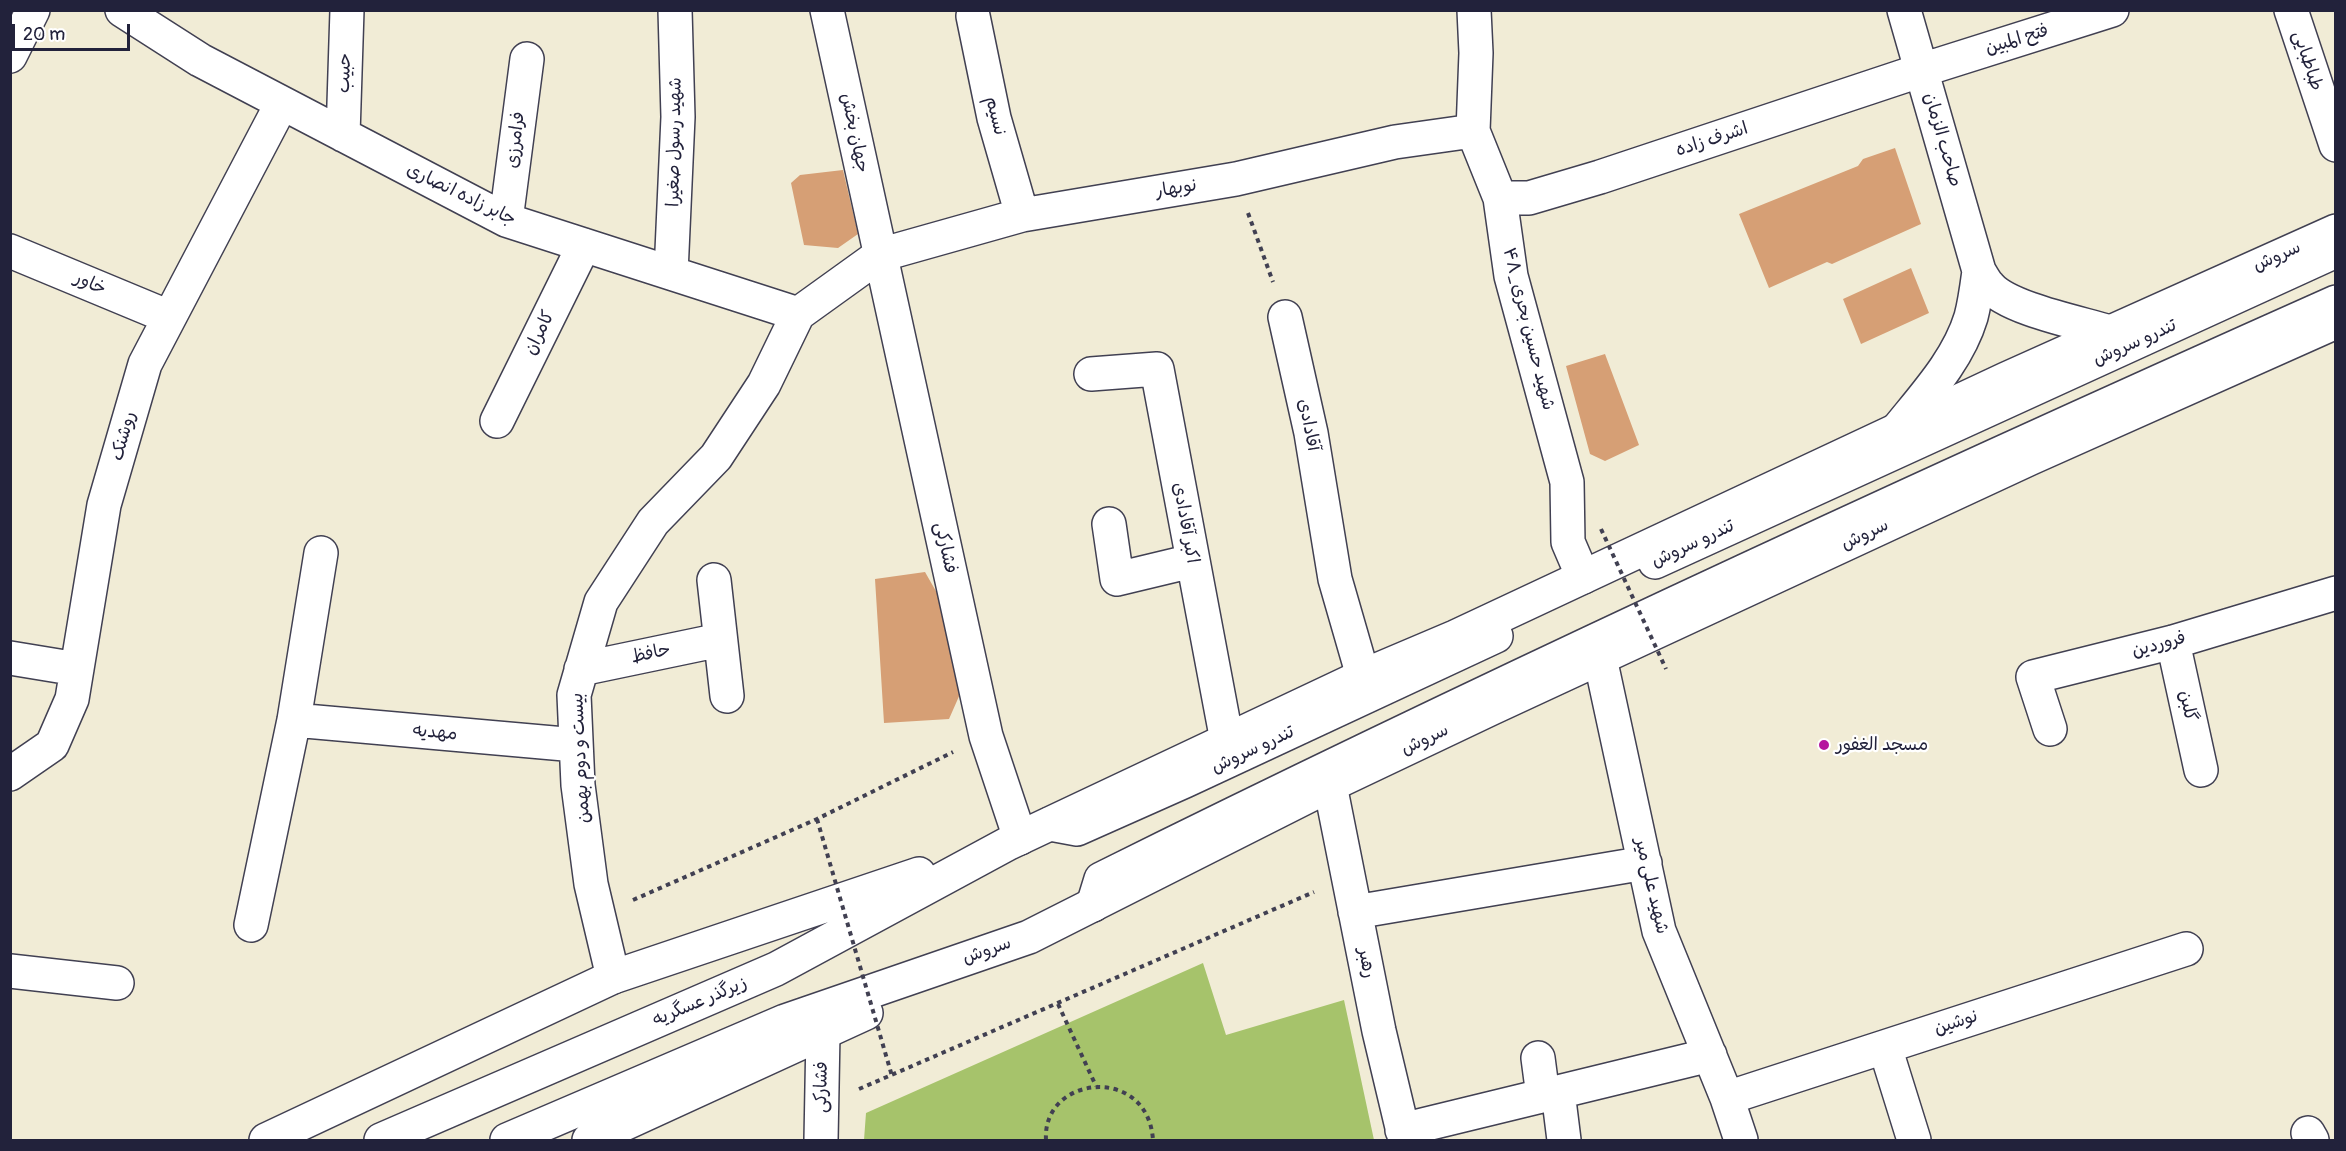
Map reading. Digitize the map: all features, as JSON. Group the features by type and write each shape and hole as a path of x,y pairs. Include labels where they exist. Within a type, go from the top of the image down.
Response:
{"street":[{"path":"10,56 33,10"},
{"name":"جابر زاده انصاری","path":"122,10 166,24 200,60 506,220 798,314"},
{"name":"حبیب","path":"343,135 347,10"},
{"name":"شهید رسول صغیرا","path":"671,273 678,117 675,10"},
{"name":"جهان بخش","path":"827,10 880,255"},
{"name":"۴۸_شهید حسین بحری","path":"1474,10 1476,52 1473,131 1500,198 1511,276 1567,482 1568,542 1583,577"},
{"name":"صاحب الزمان","path":"1904,10 1979,270 1990,288 2009,300 2032,309 2110,332"},
{"name":"فتح المبین","path":"1922,70 2112,10"},
{"name":"طباطبایی","path":"2290,10 2336,145"},
{"name":"نسیم","path":"973,16 994,118 1022,215"},
{"name":"فرامرزی","path":"506,220 527,59"},
{"name":"اشرف زاده","path":"1500,198 1529,198 1600,177 1922,70"},
{"name":"روشنک","path":"10,774 52,745 72,699 104,505 145,364 282,103"},
{"name":"نوبهار","path":"880,255 1022,215 1236,179 1395,142 1473,131"},
{"name":"سروش","path":"1015,841 1363,676 1455,637 1897,430 2336,231"},
{"name":"کامران","path":"497,422 584,245"},
{"name":"خاور","path":"10,251 169,317"},
{"name":"تندرو سروش","path":"1050,824 1077,829 1185,781 1689,546 2336,251"},
{"path":"798,314 880,255"},
{"name":"فشارکی","path":"880,255 986,736 1015,841"},
{"name":"صاحب الزمان","path":"1897,430 1934,384 1963,339 1972,315 1979,270"},
{"path":"1093,905 1101,879 1330,765 2148,386 2336,302"},
{"name":"بیست و دوم بهمن","path":"613,977 591,884 579,796 574,695 581,669 601,602 653,522 716,457 764,384 798,314"},
{"name":"آقادادی","path":"1286,317 1311,433 1335,579 1363,676"},
{"name":"سروش","path":"507,1140 785,1021 1029,937 1330,785 2031,458 2336,322"},
{"name":"اکبر آقادادی","path":"1092,374 1157,369 1227,741"},
{"path":"1109,524 1117,579 1192,561"},
{"path":"251,925 294,720 321,553"},
{"path":"714,580 727,696"},
{"name":"فروردین","path":"2050,729 2032,677 2173,642 2336,593"},
{"name":"حافظ","path":"581,669 720,640"},
{"name":"گلبن","path":"2173,642 2201,770"},
{"path":"10,658 77,669"},
{"name":"شهید علی میر","path":"1600,658 1659,931 1727,1098 1741,1140"},
{"name":"مهدیه","path":"294,720 576,745"},
{"name":"رهبر","path":"1330,785 1379,1031 1404,1135"},
{"path":"266,1140 613,977 1015,841"},
{"name":"زیرگذر عسگریه","path":"381,1140 776,969 1015,841"},
{"path":"1355,912 1645,863"},
{"path":"589,1140 1029,937"},
{"name":"نوشین","path":"1727,1098 2186,949"},
{"path":"10,971 117,983"},
{"name":"فشارکی","path":"821,1140 823,1033"},
{"path":"1885,1047 1914,1140"},
{"path":"1404,1135 1550,1094 1710,1055"},
{"path":"1538,1058 1564,1140"}],"path":[{"path":"1236,179 1286,317"},
{"path":"1601,529 1666,669"},
{"path":"598,915 817,819 986,736"},
{"path":"817,819 892,1076 1348,878"},
{"path":"1058,1004 1096,1086"},
{"path":"1046,1140 1045,1133 1051,1116 1062,1100 1078,1090 1096,1086 1115,1088 1132,1097 1144,1110 1152,1127 1153,1140"}],"green space":[{"path":"1203,963 1226,1035 1344,1000 1374,1140 864,1140 866,1113"}],"building":[{"path":"1895,148 1921,224 1832,264 1827,262 1769,288 1739,214 1858,166 1863,159"},
{"path":"843,170 858,234 838,248 804,245 791,183 800,175"},
{"path":"1911,268 1929,313 1861,344 1843,299"},
{"path":"1605,354 1639,445 1605,461 1590,454 1566,366"},
{"path":"925,572 941,600 964,685 949,719 884,723 875,579"}],"place":[{"name":"مسجد الغفور","path":"1824,745"}]}
